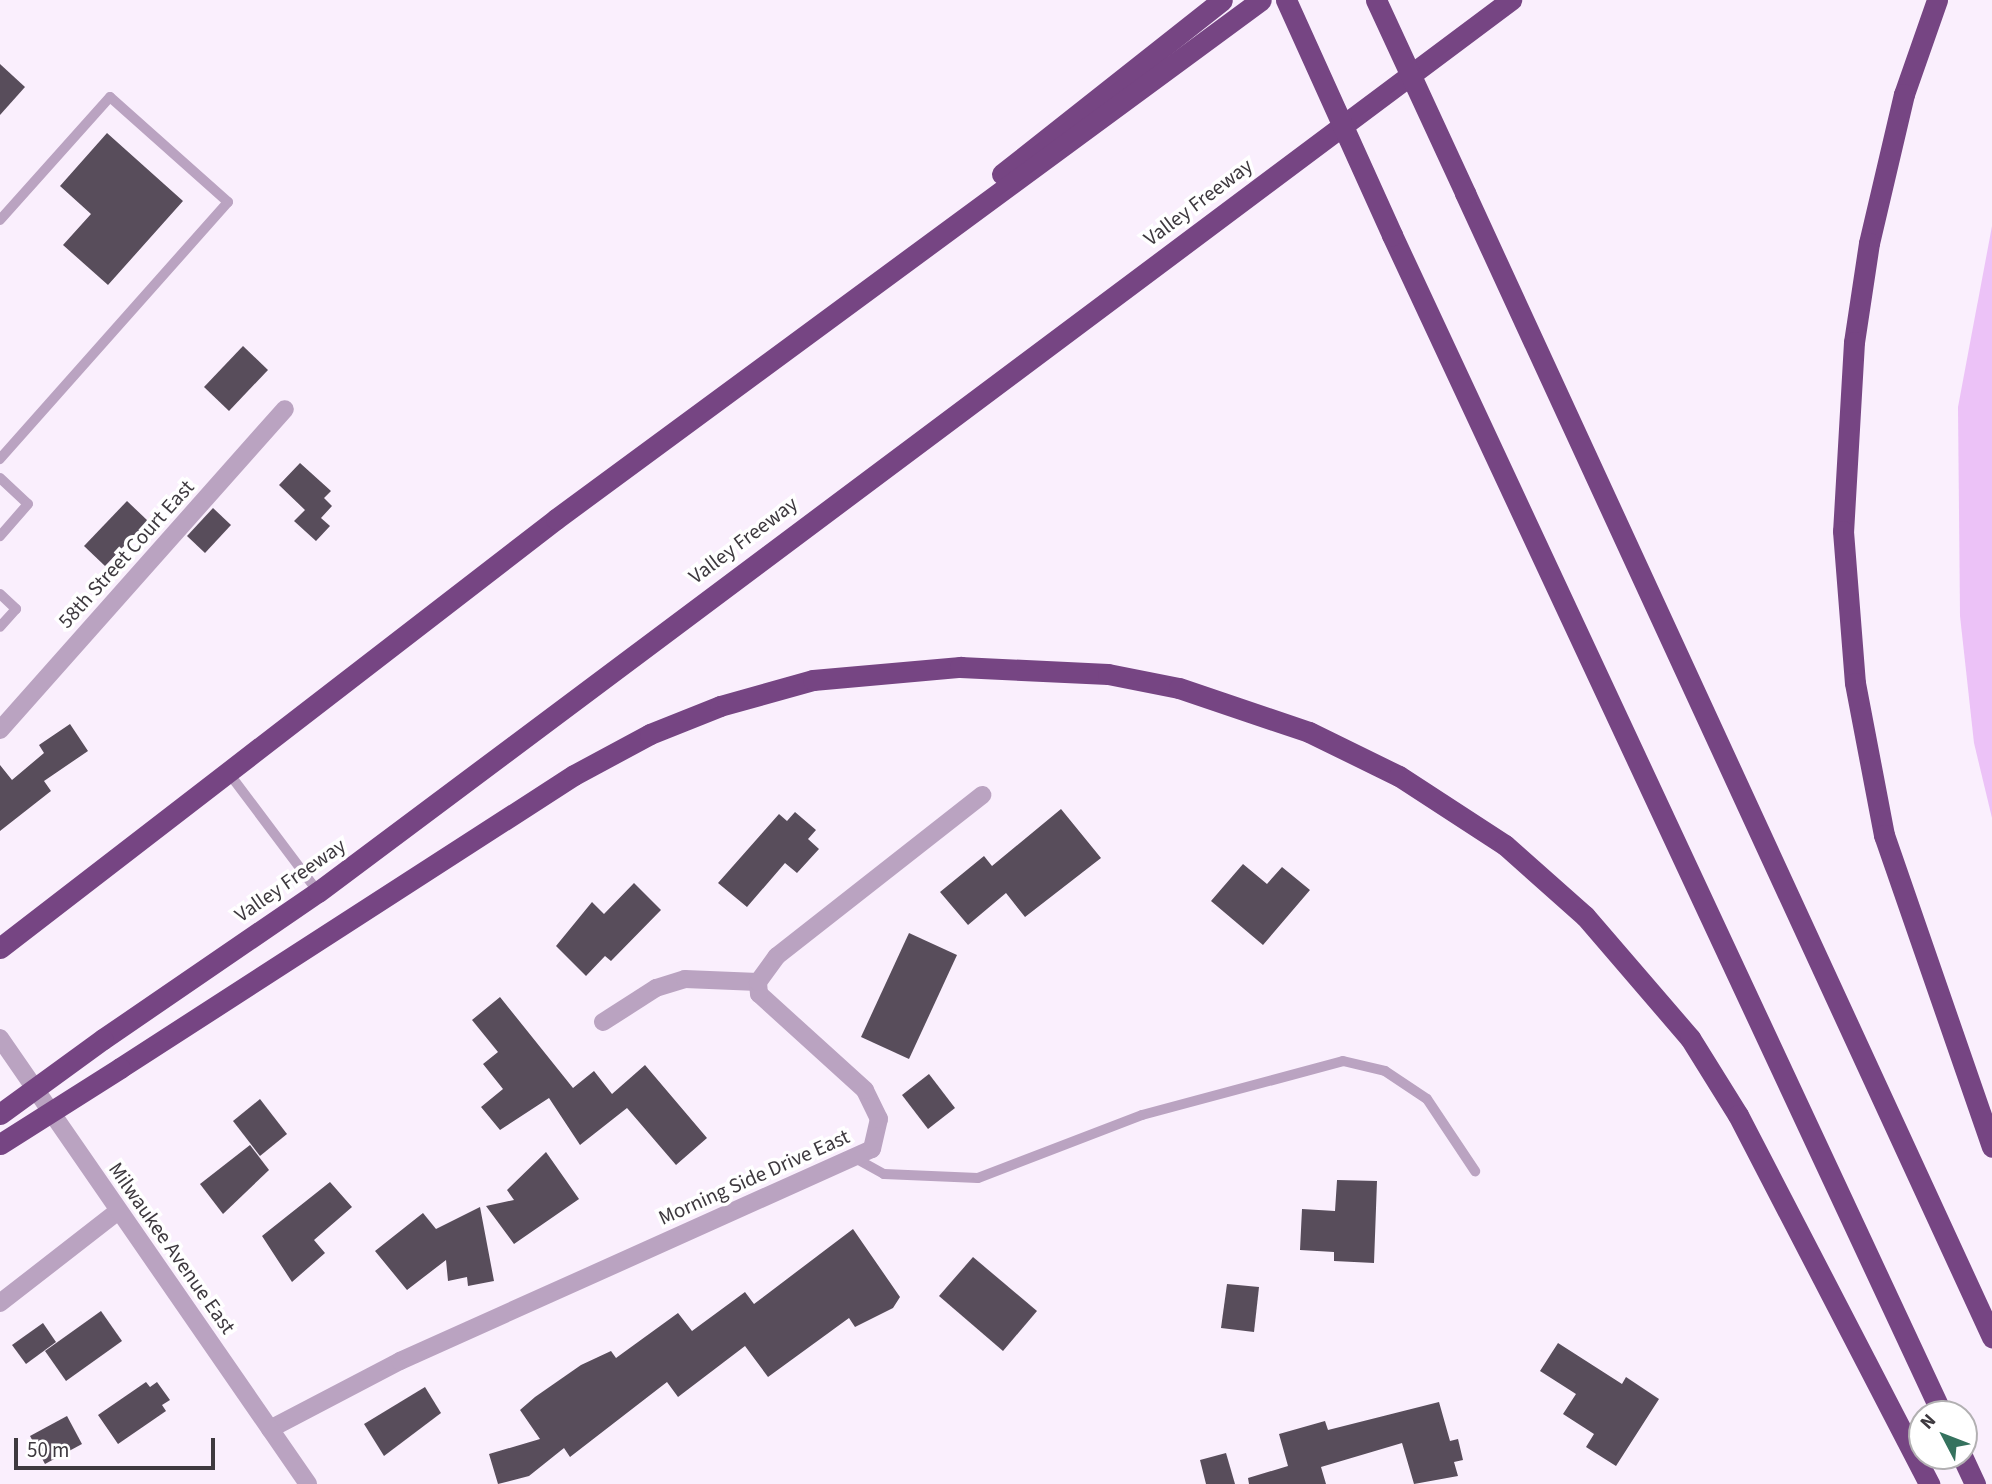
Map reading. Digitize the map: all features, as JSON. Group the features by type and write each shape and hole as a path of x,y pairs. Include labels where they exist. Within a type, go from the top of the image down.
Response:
{"highway":[{"path":"0,948 231,776 556,519 874,278 1222,0"},
{"path":"556,519 1261,0"},
{"path":"1286,0 1392,235 1935,1400"},
{"path":"1376,0 1992,1337"},
{"name":"Valley Freeway","path":"0,1114 103,1039 317,892 1511,0"},
{"path":"1937,0 1904,94 1869,243 1854,342 1843,531 1855,683 1884,835 1992,1147"},
{"path":"0,1144 574,775 650,734 720,706 813,680 960,667 1108,674 1179,688 1309,732 1399,776 1505,845 1585,916 1690,1038 1738,1115 1929,1484"}],"street":[{"name":"58th Street Court East","path":"0,730 285,409"},
{"path":"603,1022 656,988 685,979 758,982 777,956 982,795"},
{"name":"Morning Side Drive East","path":"270,1429 400,1361 872,1149 879,1119 865,1090 759,994 758,982"},
{"name":"Milwaukee Avenue East","path":"0,1038 308,1484"},
{"path":"0,1303 118,1211"}],"lane":[{"path":"0,220 110,97 228,202 0,459"},
{"path":"0,478 29,504 0,536"},
{"path":"0,594 16,609 0,627"},
{"path":"231,776 317,892"},
{"path":"855,1158 884,1174 978,1178 1142,1115 1343,1061 1385,1071 1427,1099 1475,1171"}],"shaded area":[{"path":"1992,226 1992,818 1974,743 1960,616 1958,407"}],"building":[{"path":"0,64 25,87 0,115"},
{"path":"107,133 183,201 108,285 63,245 91,214 60,186"},
{"path":"243,346 268,370 229,411 204,387"},
{"path":"300,463 331,491 324,498 332,506 321,518 330,526 316,541 294,521 305,510 279,485"},
{"path":"127,501 148,521 105,566 84,546"},
{"path":"213,508 231,525 205,553 187,536"},
{"path":"70,724 88,751 44,781 51,791 0,831 0,765 12,780 44,753 39,745"},
{"path":"1061,809 1101,858 1025,917 1006,893 968,925 940,892 984,856 992,866"},
{"path":"795,812 816,830 808,839 819,849 797,873 785,863 747,907 718,883 779,814 787,821"},
{"path":"1243,864 1267,884 1282,867 1310,890 1263,945 1211,901"},
{"path":"634,883 661,910 611,961 605,956 586,976 556,946 592,902 604,914"},
{"path":"909,933 957,955 909,1059 861,1037"},
{"path":"500,997 573,1088 594,1071 612,1094 645,1065 707,1138 676,1165 627,1108 580,1145 549,1098 500,1130 481,1107 503,1089 483,1064 498,1052 472,1020"},
{"path":"929,1074 955,1108 928,1129 902,1095"},
{"path":"260,1099 287,1134 260,1156 233,1121"},
{"path":"250,1145 269,1170 223,1214 200,1184"},
{"path":"546,1152 579,1199 514,1244 486,1206 514,1200 507,1190"},
{"path":"1337,1180 1377,1181 1374,1263 1334,1261 1334,1252 1300,1250 1302,1209 1335,1211"},
{"path":"330,1182 352,1207 314,1240 325,1253 292,1282 262,1236"},
{"path":"480,1207 494,1281 468,1286 467,1277 448,1281 446,1260 407,1290 375,1251 423,1213 436,1229"},
{"path":"853,1229 900,1297 893,1308 855,1327 849,1318 768,1377 745,1346 678,1397 667,1382 570,1457 564,1448 529,1476 498,1484 489,1454 540,1439 520,1410 535,1397 581,1365 611,1351 616,1358 678,1313 692,1331 745,1292 754,1304"},
{"path":"973,1257 1037,1311 1003,1351 939,1296"},
{"path":"1227,1284 1259,1287 1254,1332 1221,1328"},
{"path":"101,1311 122,1341 66,1381 45,1351"},
{"path":"43,1323 56,1342 26,1364 12,1345"},
{"path":"1558,1343 1622,1384 1626,1377 1659,1399 1616,1466 1586,1447 1594,1434 1563,1414 1576,1394 1540,1371"},
{"path":"146,1382 150,1387 157,1382 170,1400 162,1405 166,1411 118,1444 98,1415"},
{"path":"425,1387 441,1413 384,1456 364,1424"},
{"path":"1439,1402 1450,1441 1458,1439 1463,1460 1454,1462 1458,1476 1414,1484 1402,1443 1321,1467 1326,1484 1249,1484 1248,1478 1288,1466 1279,1434 1325,1421 1328,1430"},
{"path":"67,1416 82,1444 45,1464 30,1436"},
{"path":"1226,1453 1235,1484 1206,1484 1200,1460"}]}
